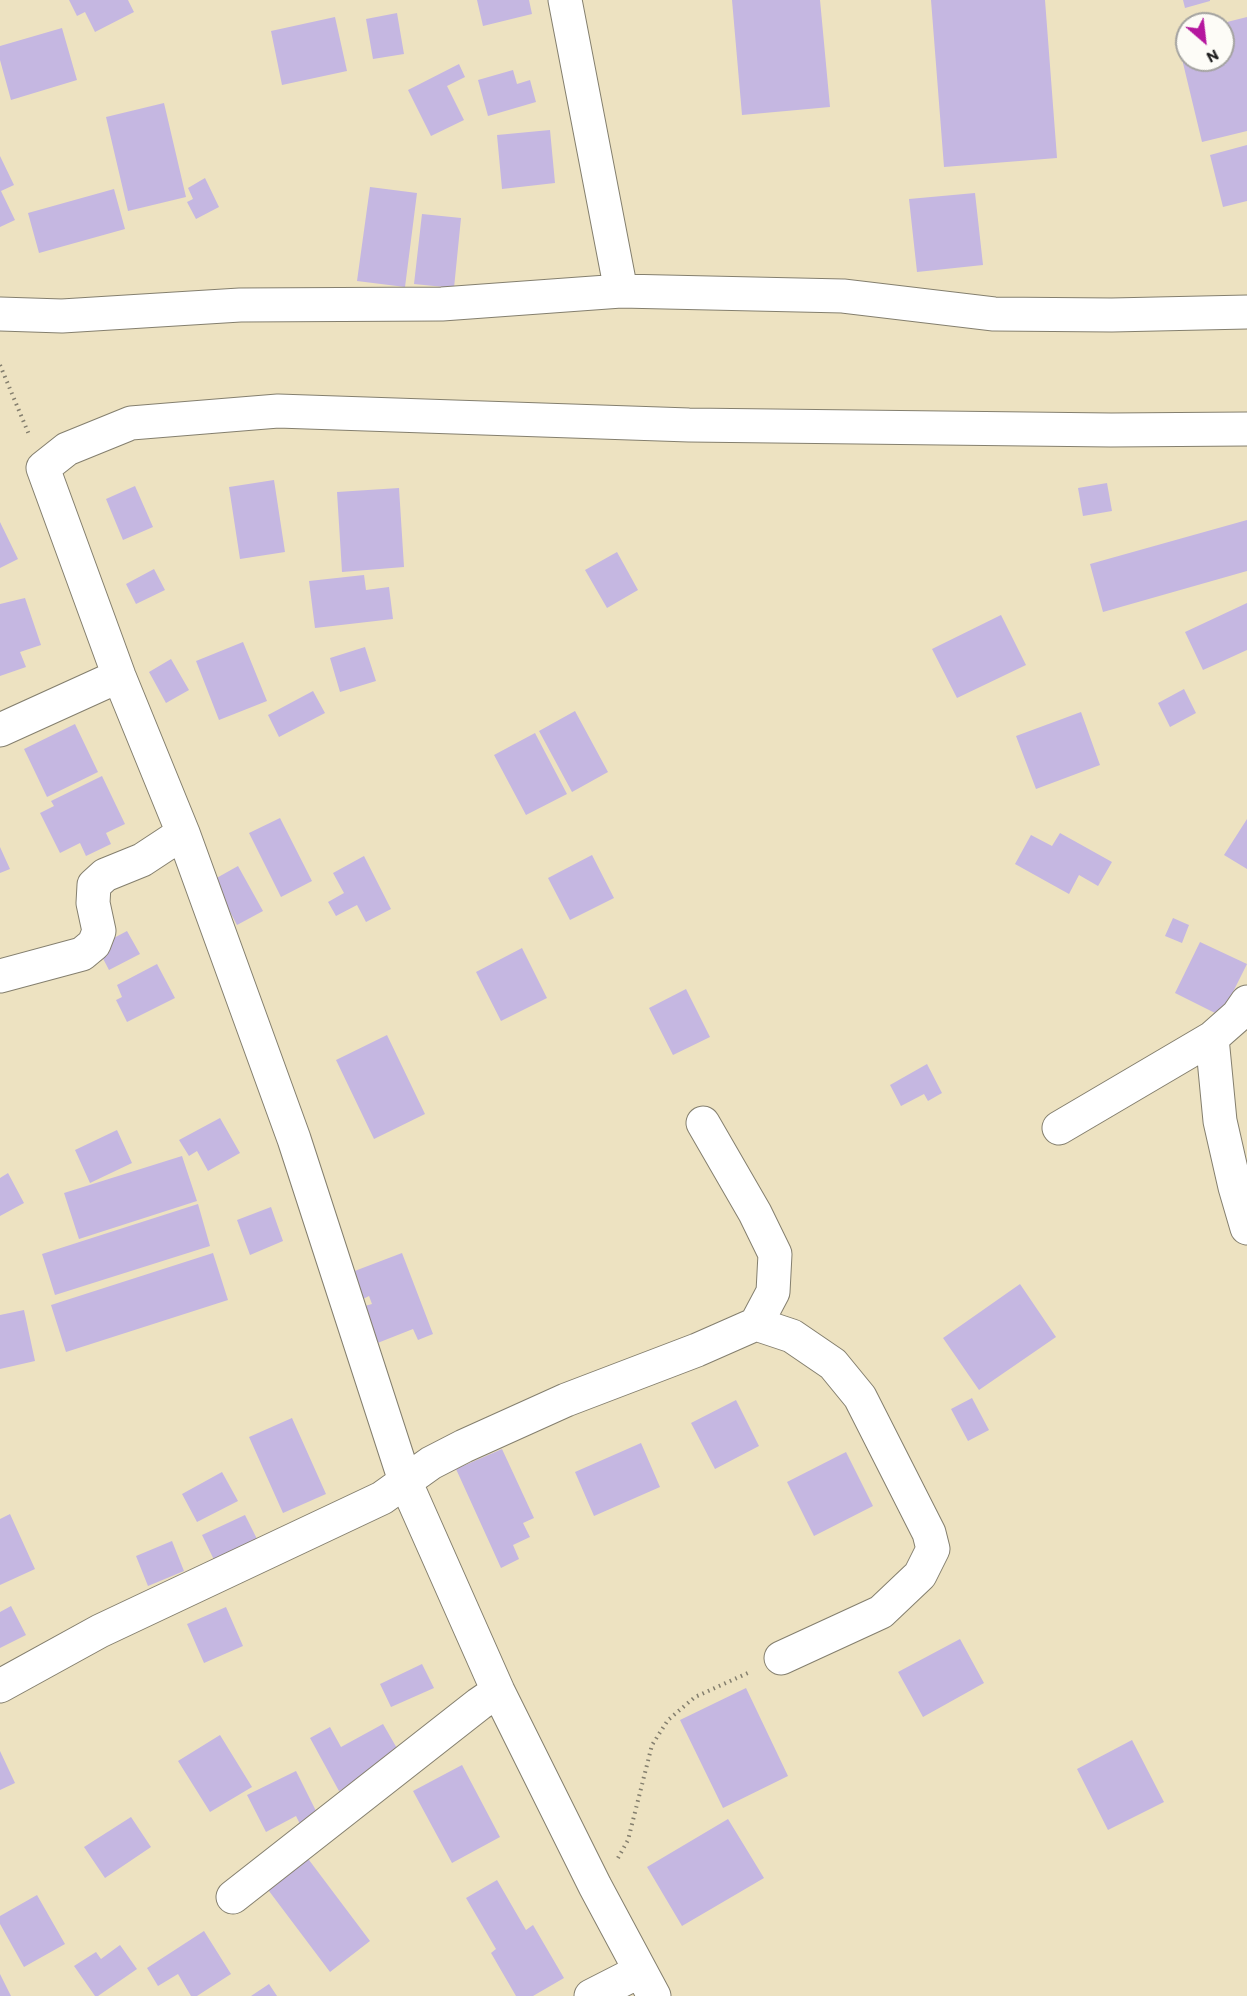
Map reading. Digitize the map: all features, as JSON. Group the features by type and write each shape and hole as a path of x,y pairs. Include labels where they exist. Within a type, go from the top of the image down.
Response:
{"street":[{"path":"565,0 621,291"},
{"path":"0,314 62,316 240,305 442,304 621,291 843,296 993,314 1112,315 1247,312"},
{"path":"591,1996 647,1983 595,1886 498,1692 405,1480 294,1139 183,833 119,676 43,468 67,449 130,423 278,411 689,424 1111,430 1247,429"},
{"path":"0,730 119,676"},
{"path":"0,976 82,954 94,944 99,931 93,903 94,885 105,875 142,860 183,833"},
{"path":"1059,1128 1212,1038 1238,1015 1247,1002"},
{"path":"1212,1038 1220,1121 1234,1187 1247,1228"},
{"path":"0,1686 100,1631 382,1498 431,1463 464,1446 566,1400 697,1350 756,1324 772,1293 775,1254 755,1213 703,1123"},
{"path":"756,1324 792,1336 832,1364 860,1397 929,1533 933,1549 920,1575 881,1612 781,1658"},
{"path":"233,1897 479,1704 498,1692"}],"path":[{"path":"0,365 43,468"},
{"path":"595,1886 618,1858 628,1840 652,1745 668,1720 695,1697 781,1658"}],"building":[{"path":"69,0 128,0 134,12 95,32 85,12 77,16"},
{"path":"477,0 529,0 532,14 483,26"},
{"path":"732,0 820,0 830,107 742,115"},
{"path":"931,0 1045,0 1057,158 944,167"},
{"path":"1183,0 1210,0 1210,1 1185,8"},
{"path":"397,13 404,54 373,59 366,19"},
{"path":"335,17 347,71 282,85 271,31"},
{"path":"1247,17 1247,131 1202,142 1185,72 1235,72 1235,20"},
{"path":"62,28 77,80 11,100 0,60 0,46"},
{"path":"459,64 465,77 447,86 464,120 431,136 408,90"},
{"path":"513,70 517,84 530,80 536,102 488,116 478,80"},
{"path":"164,103 186,197 128,211 106,117"},
{"path":"550,130 555,183 502,189 497,135"},
{"path":"1247,145 1247,201 1223,207 1210,155"},
{"path":"0,156 14,185 1,191 15,220 0,227"},
{"path":"205,178 219,207 196,219 187,202 193,199 188,188"},
{"path":"370,187 417,193 405,287 357,281"},
{"path":"114,189 125,229 39,253 28,213"},
{"path":"975,193 983,265 917,272 909,199"},
{"path":"422,214 461,218 454,288 414,284"},
{"path":"274,480 285,552 240,559 229,487"},
{"path":"1107,483 1112,511 1083,516 1078,488"},
{"path":"135,486 153,527 123,540 106,499"},
{"path":"399,488 404,567 342,572 337,492"},
{"path":"1247,520 1247,571 1103,612 1090,564"},
{"path":"0,522 18,559 0,568"},
{"path":"617,552 638,590 607,608 585,570"},
{"path":"154,569 165,590 136,604 126,584"},
{"path":"364,575 366,590 389,587 393,619 315,628 309,581"},
{"path":"25,598 41,645 20,652 26,667 0,676 0,604"},
{"path":"1247,603 1247,650 1203,670 1185,632"},
{"path":"1001,615 1026,665 957,698 932,649"},
{"path":"243,642 267,701 219,720 196,661"},
{"path":"365,647 376,681 340,692 330,658"},
{"path":"171,659 189,690 166,703 149,672"},
{"path":"1184,689 1196,713 1170,727 1158,703"},
{"path":"313,691 325,713 279,737 268,715"},
{"path":"575,711 608,772 572,792 539,731"},
{"path":"1081,712 1100,765 1036,789 1016,736"},
{"path":"75,724 98,772 47,797 24,749"},
{"path":"535,733 567,794 526,815 494,755"},
{"path":"102,776 125,824 106,833 111,844 86,856 80,843 60,853 40,813 54,806 51,801"},
{"path":"280,818 312,881 281,897 249,833"},
{"path":"1247,819 1247,869 1224,855"},
{"path":"1060,833 1112,862 1098,886 1079,875 1069,894 1015,864 1031,835 1052,846"},
{"path":"0,847 10,869 0,873"},
{"path":"592,855 614,898 570,920 548,878"},
{"path":"364,856 391,909 366,922 357,905 336,916 328,902 344,893 333,873"},
{"path":"238,866 263,911 237,925 213,880"},
{"path":"1173,918 1189,925 1182,943 1165,936"},
{"path":"127,931 140,954 109,970 97,947"},
{"path":"1200,942 1247,964 1221,1016 1175,993"},
{"path":"522,948 547,998 501,1021 476,972"},
{"path":"157,964 175,998 127,1022 116,1000 122,997 117,985"},
{"path":"686,989 710,1037 673,1055 649,1008"},
{"path":"387,1035 425,1114 374,1139 336,1060"},
{"path":"927,1064 942,1093 928,1101 924,1094 901,1106 890,1085"},
{"path":"220,1118 240,1153 208,1171 197,1151 189,1156 179,1140"},
{"path":"117,1130 132,1163 90,1183 75,1150"},
{"path":"182,1156 197,1201 79,1239 64,1193"},
{"path":"8,1173 24,1203 0,1216 0,1178"},
{"path":"198,1204 210,1246 55,1295 42,1254"},
{"path":"271,1207 283,1241 250,1255 237,1220"},
{"path":"213,1253 228,1300 66,1352 51,1305"},
{"path":"402,1253 433,1334 418,1340 413,1329 375,1344 361,1307 372,1304 369,1296 363,1299 352,1272"},
{"path":"1020,1284 1056,1337 979,1390 943,1338"},
{"path":"24,1310 35,1361 0,1369 0,1315"},
{"path":"972,1398 989,1430 968,1441 951,1409"},
{"path":"736,1400 759,1446 715,1469 691,1423"},
{"path":"292,1418 326,1494 283,1513 249,1437"},
{"path":"641,1443 660,1487 594,1516 575,1472"},
{"path":"502,1449 534,1518 523,1523 530,1537 513,1545 519,1559 501,1568 456,1469"},
{"path":"846,1452 873,1506 814,1536 787,1482"},
{"path":"222,1472 238,1501 197,1522 182,1494"},
{"path":"10,1514 35,1569 0,1585 0,1519"},
{"path":"245,1515 259,1543 216,1564 202,1535"},
{"path":"172,1541 184,1571 148,1586 136,1556"},
{"path":"11,1606 26,1635 0,1648 0,1612"},
{"path":"226,1607 243,1646 204,1663 187,1624"},
{"path":"960,1639 984,1683 923,1717 898,1672"},
{"path":"422,1664 434,1688 391,1707 380,1684"},
{"path":"746,1688 788,1776 723,1808 680,1720"},
{"path":"383,1724 402,1757 339,1791 310,1738 330,1727 341,1747"},
{"path":"220,1735 252,1787 210,1812 178,1761"},
{"path":"1132,1740 1164,1802 1108,1830 1077,1769"},
{"path":"0,1751 15,1783 0,1790"},
{"path":"462,1765 500,1837 452,1863 413,1791"},
{"path":"296,1771 320,1819 302,1828 296,1816 266,1832 247,1795"},
{"path":"131,1817 151,1847 105,1878 84,1847"},
{"path":"728,1819 764,1878 682,1926 647,1867"},
{"path":"306,1856 370,1941 330,1972 266,1887"},
{"path":"497,1880 526,1930 533,1925 564,1978 533,1996 516,1996 491,1953 496,1949 466,1898"},
{"path":"37,1895 65,1944 24,1967 0,1924 0,1916"},
{"path":"204,1931 231,1974 197,1996 191,1996 178,1974 158,1986 147,1968"},
{"path":"120,1945 137,1969 95,1996 74,1966 96,1952 101,1959"},
{"path":"0,1974 11,1996 0,1996"},
{"path":"269,1984 277,1996 251,1996"}]}
